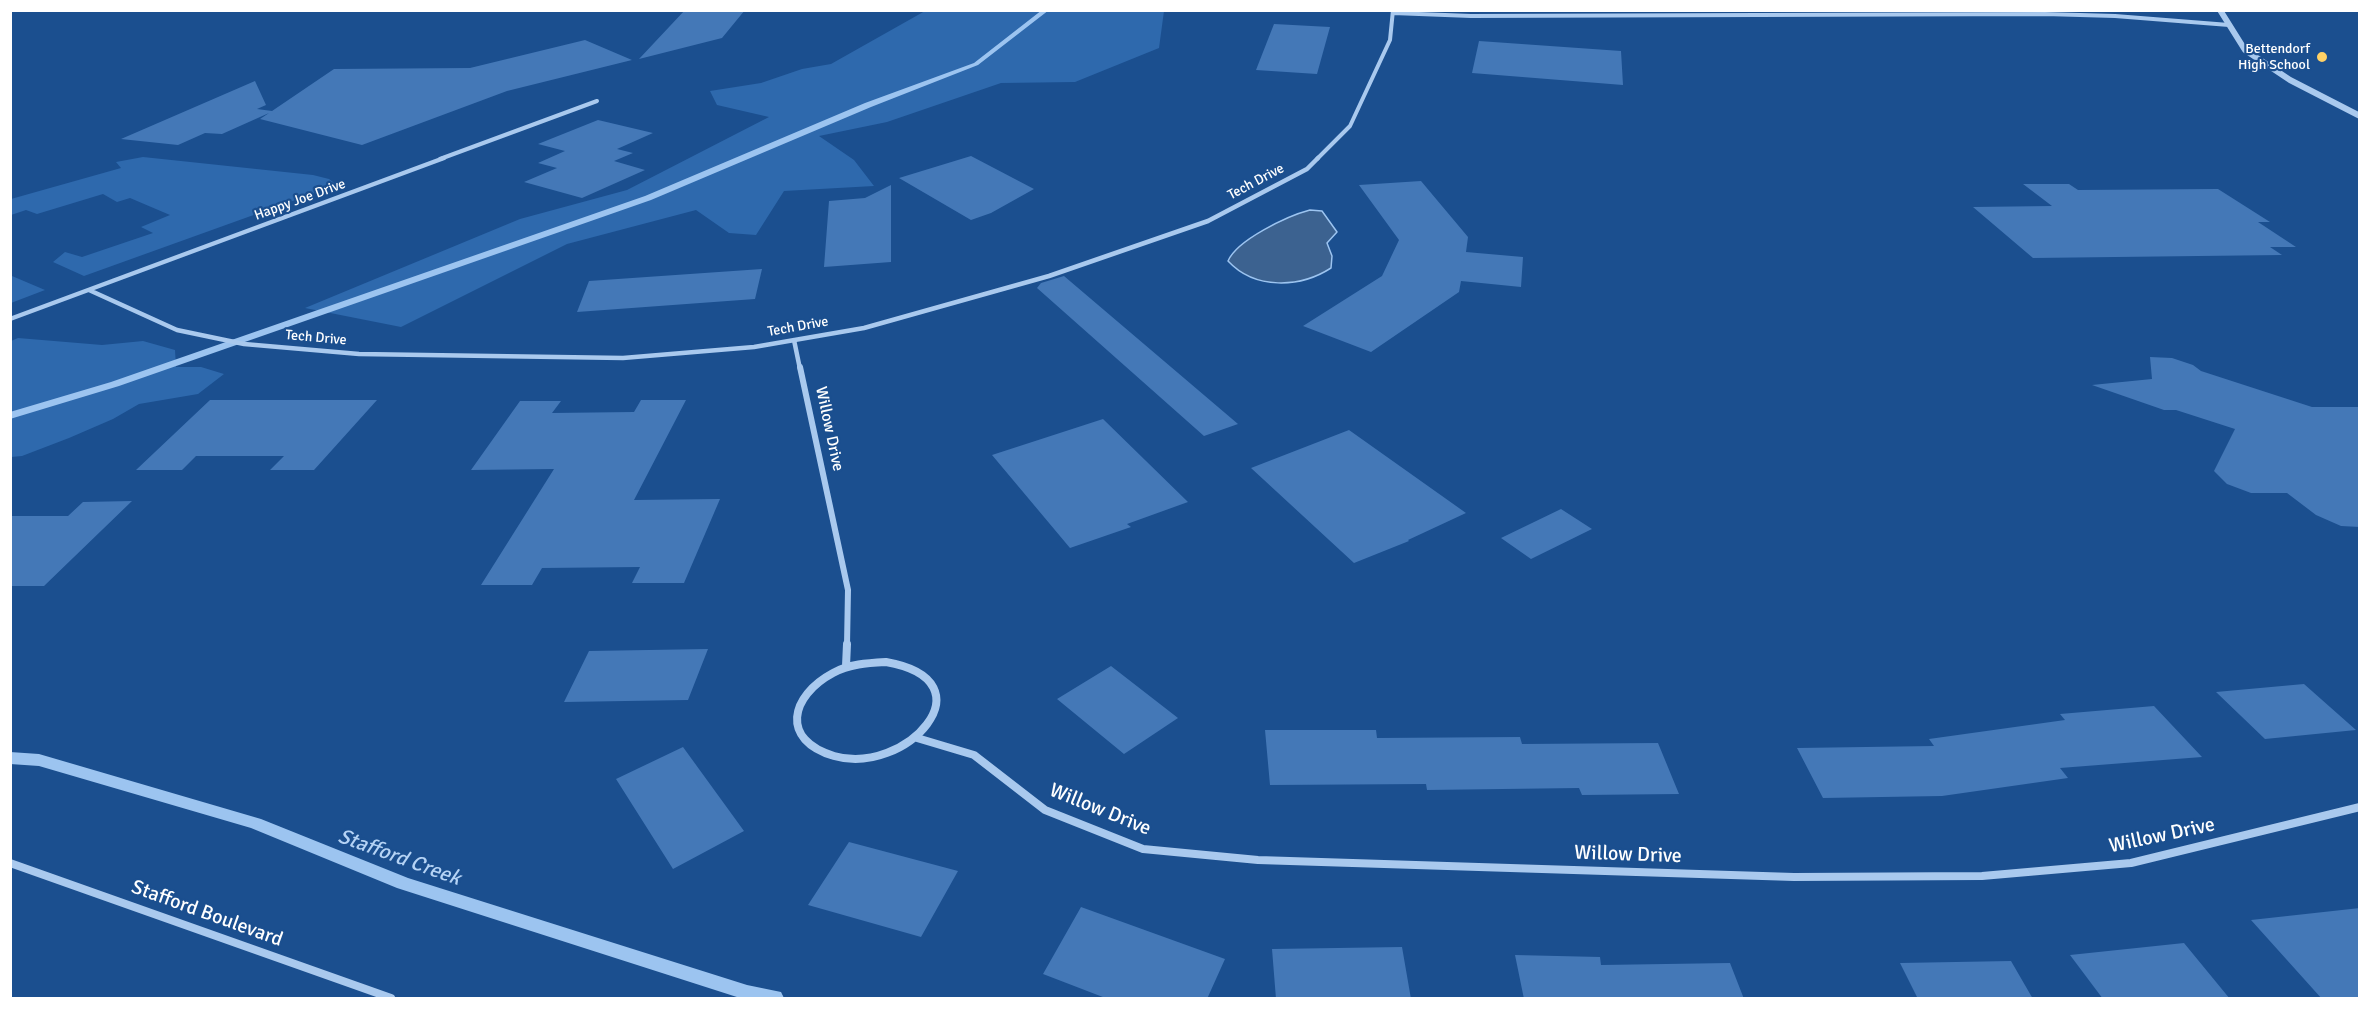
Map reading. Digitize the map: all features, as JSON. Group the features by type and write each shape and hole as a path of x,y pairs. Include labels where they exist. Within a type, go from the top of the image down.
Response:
{"street":[{"path":"2220,10 2245,50 2290,80 2360,116"},
{"path":"1393,12 1471,16 2045,14 2115,16 2229,25"},
{"name":"Tech Drive","path":"89,290 177,330 244,344 359,354 623,358 754,347 864,328 1049,276 1208,221 1307,170 1350,126 1390,40 1393,12"},
{"name":"Happy Joe Drive","path":"10,319 597,101"},
{"name":"Willow Drive","path":"794,340 848,590 846,666"},
{"path":"869,661 892,661 912,666 927,676 936,690 937,706 931,723 917,738 897,750 858,759 828,756 811,747 800,734 796,719 799,703 810,688 826,675 846,666 869,661"},
{"name":"Willow Drive","path":"917,738 974,755 1045,810 1143,849 1258,860 1794,877 1982,876 2131,863 2360,807"},
{"name":"Stafford Boulevard","path":"10,863 391,999"}],"shaded area":[{"path":"925,11 1164,11 1159,48 1075,82 1001,83 887,122 819,136 854,160 874,186 784,191 756,235 729,233 696,210 567,244 401,327 305,308 520,219 627,190 769,117 717,105 710,91 761,83 802,69 831,64"},
{"path":"143,157 313,175 329,179 337,185 84,276 53,262 65,252 82,257 153,233 141,227 170,215 130,198 117,202 103,194 37,214 26,210 11,215 11,199 121,168 116,162"},
{"path":"1310,210 1322,211 1337,232 1327,243 1332,256 1331,268 1306,279 1278,283 1251,277 1228,261 1241,245 1252,237 1276,223"},
{"path":"12,276 45,290 11,303"},
{"path":"18,338 102,345 143,341 175,350 176,367 201,367 224,374 198,394 139,404 113,419 69,438 22,456 11,457 11,341"}],"building":[{"path":"685,10 745,10 722,38 639,59"},
{"path":"1274,24 1330,27 1317,74 1256,70"},
{"path":"585,40 632,60 507,91 362,145 260,119 269,113 222,134 205,133 178,145 121,139 255,81 266,105 257,109 272,111 334,69 470,68"},
{"path":"1479,41 1621,51 1623,85 1472,73"},
{"path":"598,120 653,133 617,149 633,153 614,161 645,170 582,198 524,182 557,168 538,163 565,151 538,144"},
{"path":"971,156 1034,189 991,213 971,220 899,178"},
{"path":"1421,181 1468,237 1466,252 1523,257 1521,287 1461,281 1459,292 1371,352 1303,326 1382,276 1399,240 1359,185"},
{"path":"2023,184 2069,184 2078,190 2218,189 2270,222 2258,222 2296,247 2270,247 2282,255 2033,258 1973,207 2052,206"},
{"path":"891,185 891,262 824,267 829,201 865,198"},
{"path":"762,269 755,299 577,312 589,281"},
{"path":"1064,276 1238,424 1204,436 1037,288 1041,283"},
{"path":"2150,357 2172,358 2193,365 2201,371 2312,407 2360,407 2360,527 2341,526 2316,515 2287,493 2251,493 2227,484 2214,471 2235,429 2176,410 2164,410 2092,385 2152,379"},
{"path":"210,400 377,400 314,470 270,470 284,456 196,456 182,470 136,470"},
{"path":"641,400 686,400 634,500 720,499 684,583 632,583 640,567 542,568 532,585 481,585 554,469 471,470 520,401 561,401 552,413 634,412"},
{"path":"1103,419 1188,502 1127,524 1131,527 1070,548 992,455"},
{"path":"1349,430 1466,513 1409,541 1354,563 1251,468"},
{"path":"132,501 44,586 10,586 10,516 68,516 83,502"},
{"path":"1561,509 1592,529 1531,559 1501,538"},
{"path":"708,649 688,700 564,702 589,651"},
{"path":"1111,666 1178,718 1124,754 1057,699"},
{"path":"2304,684 2356,730 2265,739 2216,692"},
{"path":"2154,706 2202,757 2060,768 2068,778 1942,796 1823,798 1797,748 1934,746 1929,739 2065,720 2060,714"},
{"path":"1265,730 1376,730 1377,738 1520,737 1522,744 1658,743 1679,794 1582,795 1579,788 1427,790 1426,784 1270,785"},
{"path":"683,747 744,831 673,869 616,779"},
{"path":"849,842 958,871 921,937 808,905"},
{"path":"1081,907 1225,959 1207,999 1108,999 1043,974"},
{"path":"2360,908 2360,999 2322,999 2251,920"},
{"path":"2184,943 2230,999 2103,999 2070,955"},
{"path":"1402,947 1411,999 1276,999 1272,949"},
{"path":"1515,955 1600,957 1601,965 1730,963 1744,999 1524,999"},
{"path":"2011,961 2033,999 1918,999 1900,963"}],"waterway":[{"path":"10,416 115,384 648,198 868,105 976,64 1046,10"},
{"name":"Stafford Creek","path":"10,758 39,760 255,823 403,883 747,993 775,998"}],"place":[{"name":"Bettendorf High School","path":"2322,57"}]}
